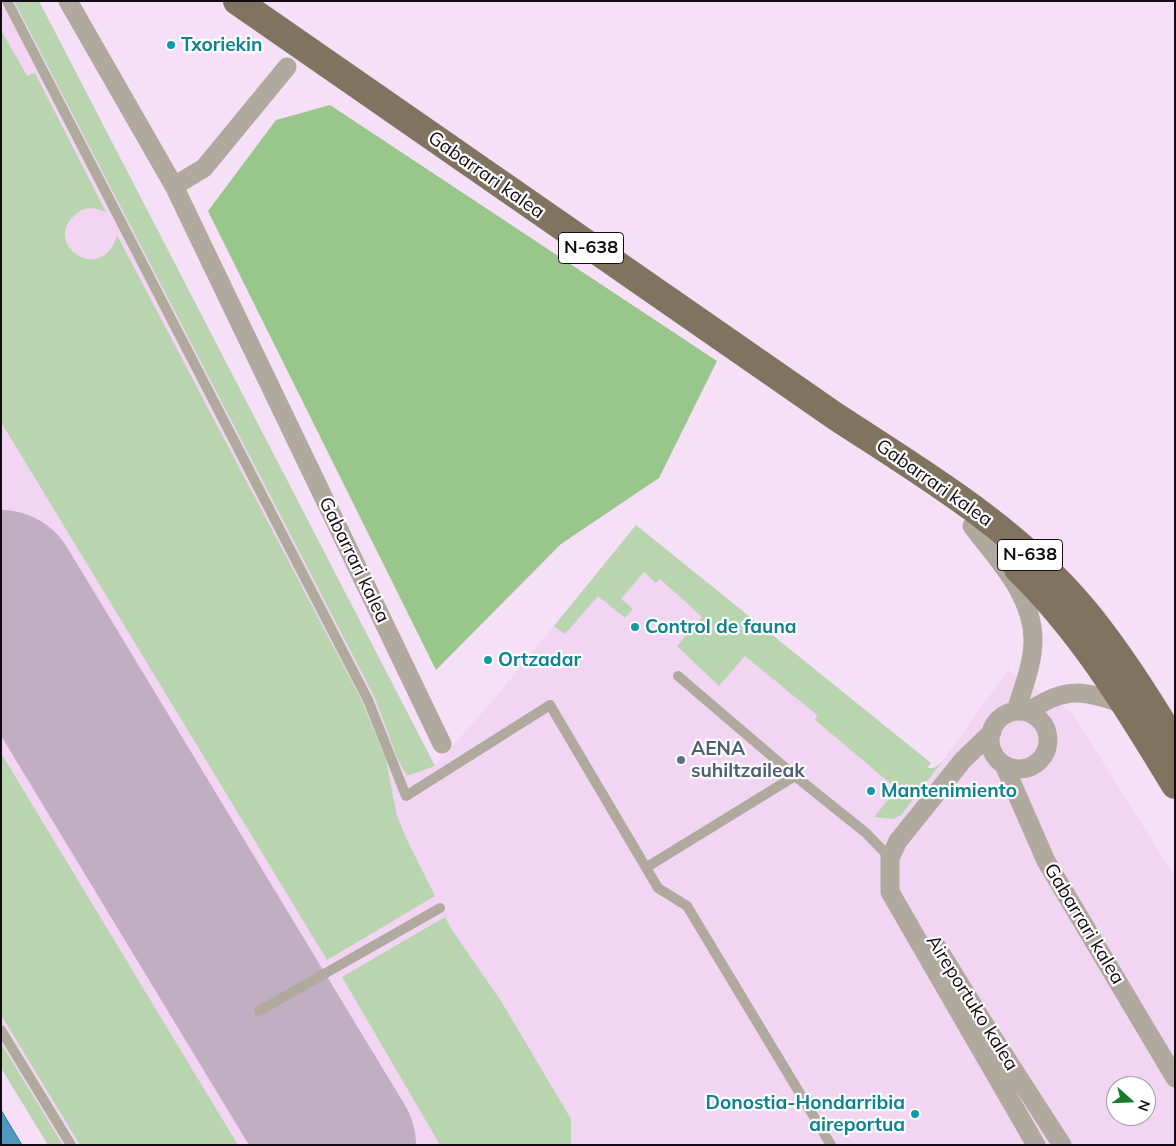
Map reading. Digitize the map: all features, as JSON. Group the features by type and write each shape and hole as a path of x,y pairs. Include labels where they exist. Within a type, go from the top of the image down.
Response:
{"main road":[{"name":"Gabarrari kalea","path":"237,1 834,416 937,483 1008,536 1052,575 1083,608 1116,650 1175,744"},
{"name":"Gabarrari kalea","path":"834,416 972,526 1038,588 1068,622 1099,664 1175,785"},
{"path":"1126,705 1147,719 1175,765"}],"street":[{"name":"Gabarrari kalea","path":"68,1 174,186 442,744"},
{"path":"174,186 204,168 287,66"},
{"name":"Gabarrari kalea","path":"972,526 1013,580 1025,599 1030,616 1033,640 1022,712"},
{"path":"992,732 997,722 1006,715 1022,712 1044,700 1065,693 1092,695 1126,705"},
{"path":"1004,765 1020,769 1028,768 1035,764 1046,752 1048,744 1046,728 1035,716 1022,712"},
{"name":"Gabarrari kalea","path":"992,732 991,745 993,752 1004,765 1046,860 1175,1078"},
{"name":"Aireportuko kalea","path":"992,732 962,760 898,841 890,858 890,892 1036,1145"},
{"name":"Aireportuko kalea","path":"890,858 901,889 1062,1145"}],"lane":[{"path":"7,1 368,700 406,796 550,705 658,888 687,906 831,1145"},
{"path":"678,676 795,776 866,833 890,858"},
{"path":"647,867 795,776"},
{"path":"259,1012 440,908"},
{"path":"1,1030 71,1145"}],"shaded area":[{"path":"1,1 39,1 435,765 490,704 636,525 931,763 927,768 934,768 942,762 1008,670 1072,713 1175,877 1175,1145 48,1145 1,1068"}],"green space":[{"path":"14,1 39,1 435,766 407,776 398,760 375,698"},
{"path":"1,30 27,76 35,73 106,212 89,208 81,210 74,216 66,227 65,238 70,248 78,256 89,259 100,258 110,250 117,235 362,701 386,760 397,816 435,896 327,960 1,422"},
{"path":"330,105 717,361 659,478 561,544 436,670 208,211 276,120"},
{"path":"636,525 931,763 927,768 934,768 942,762 901,815 893,819 874,817 897,789 815,720 817,715 745,656 719,686 677,646 702,617 660,579 656,583 644,572 621,599 633,609 625,618 598,596 565,634 554,626"},
{"path":"1,753 238,1145 80,1145 1,1015"},
{"path":"445,917 501,1001 571,1119 571,1145 440,1145 342,977"},
{"path":"1,1043 63,1145 48,1145 1,1068"}],"water":[{"path":"1,1110 22,1145 1,1145"}],"runway":[{"path":"1,587 339,1145"}],"place":[{"name":"Txoriekin","path":"171,45"},
{"name":"Control de fauna","path":"635,627"},
{"name":"Ortzadar","path":"488,660"},
{"name":"AENA suhiltzaileak","path":"681,760"},
{"name":"Mantenimiento","path":"871,791"},
{"name":"Donostia-Hondarribia aireportua","path":"915,1114"}]}
